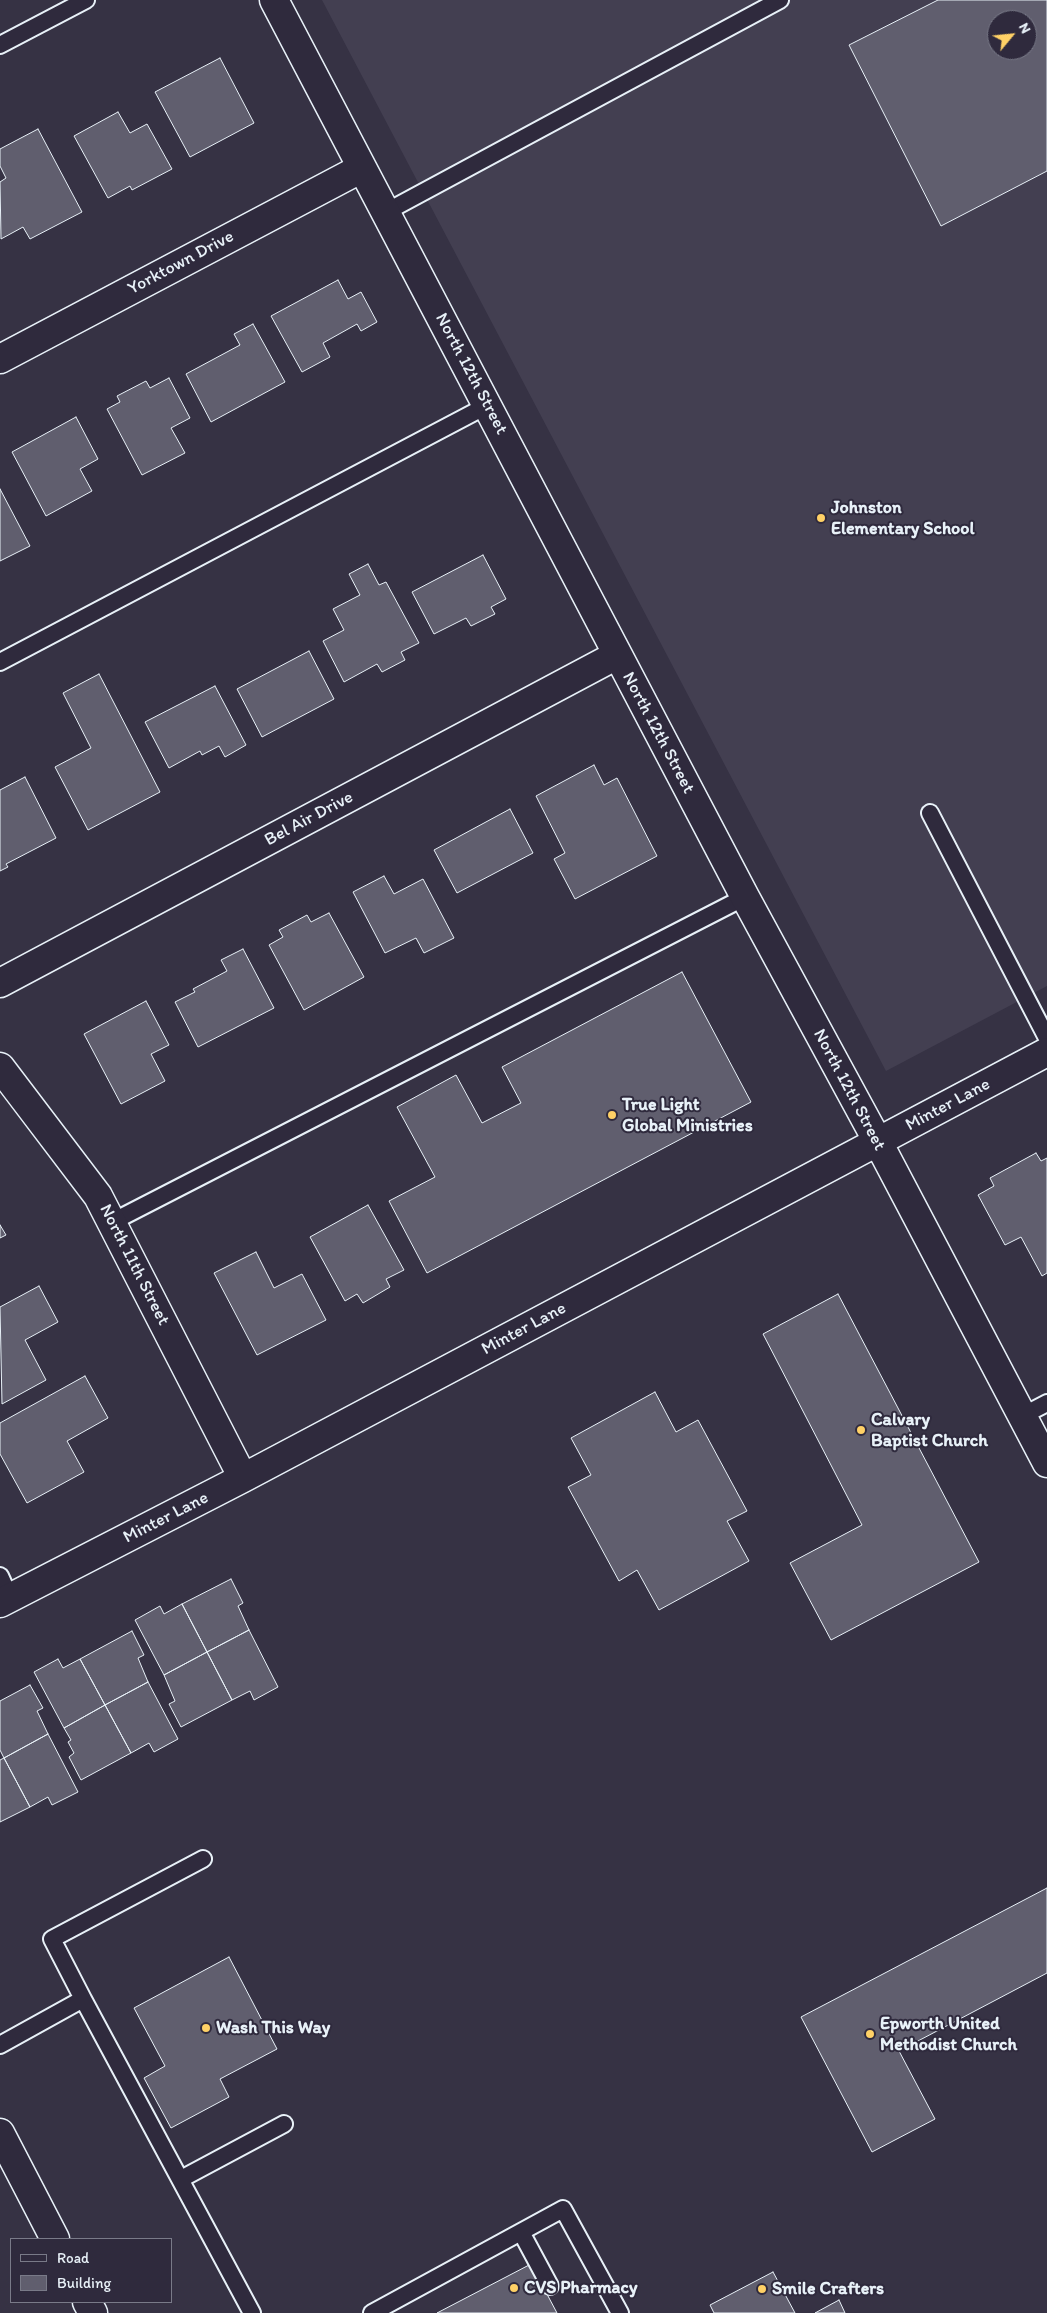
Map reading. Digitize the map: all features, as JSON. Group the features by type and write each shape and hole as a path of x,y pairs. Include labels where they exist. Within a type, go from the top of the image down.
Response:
{"street":[{"name":"North 12th Street","path":"274,0 745,898 878,1142 1047,1463"},
{"name":"Yorktown Drive","path":"0,359 362,168"},
{"name":"Bel Air Drive","path":"0,983 617,655"},
{"name":"Minter Lane","path":"3,1593 243,1478 1047,1052"},
{"name":"North 11th Street","path":"0,1067 98,1196 243,1478"},
{"path":"0,2133 54,2238"}],"lane":[{"path":"0,45 86,0"},
{"path":"386,212 780,0"},
{"path":"0,662 488,405"},
{"path":"930,813 1047,1038"},
{"path":"112,1222 745,898"},
{"path":"1022,1416 1047,1403"},
{"path":"203,1860 52,1939 252,2313"},
{"path":"0,2045 83,1999"},
{"path":"181,2179 284,2124"},
{"path":"372,2313 563,2209 620,2313"},
{"path":"521,2232 550,2286"}],"shaded area":[{"name":"Johnston Elementary School","path":"322,0 1047,0 1047,986 886,1071"}],"building":[{"path":"938,0 1047,0 1047,171 941,226 849,45"},
{"path":"220,58 254,123 190,157 155,92"},
{"path":"118,112 130,133 147,124 172,169 132,190 130,186 108,198 74,136"},
{"path":"38,129 82,212 30,239 23,227 1,239 0,182 6,178 0,166 0,149"},
{"path":"338,280 348,299 361,292 377,322 361,331 357,324 323,343 330,357 302,372 271,316"},
{"path":"253,324 285,382 211,422 186,374 240,345 234,334"},
{"path":"169,378 190,418 171,428 185,453 142,475 107,409 120,402 117,396 146,381 150,388"},
{"path":"76,417 98,459 80,469 92,491 46,516 12,452"},
{"path":"0,489 30,546 0,561"},
{"path":"483,555 506,599 491,607 495,614 471,626 466,618 434,634 412,592"},
{"path":"368,564 379,585 386,582 419,643 401,652 405,660 382,672 377,664 344,682 323,641 344,630 333,609 360,595 349,574"},
{"path":"309,651 334,699 262,737 237,689"},
{"path":"99,674 160,792 88,830 55,767 91,748 63,693"},
{"path":"215,686 246,745 225,757 219,746 202,755 200,751 169,768 145,722"},
{"path":"594,765 604,785 617,778 657,856 575,899 554,859 565,853 536,796"},
{"path":"25,777 56,838 6,864 8,867 0,871 0,790"},
{"path":"510,809 533,853 457,893 434,850"},
{"path":"384,876 394,894 423,879 454,938 424,953 416,938 385,953 353,892"},
{"path":"329,913 364,977 304,1010 269,945 283,937 279,930 307,915 311,922"},
{"path":"243,949 274,1008 198,1047 175,1002 195,992 193,989 227,971 221,960"},
{"name":"True Light Global Ministries","path":"682,972 751,1102 427,1273 389,1201 435,1177 397,1107 456,1075 482,1123 521,1103 502,1067"},
{"path":"146,1001 169,1045 151,1054 165,1081 121,1104 84,1034"},
{"path":"1036,1153 1041,1161 1047,1158 1047,1273 1042,1276 1021,1237 1005,1245 978,1195 994,1186 990,1178"},
{"path":"368,1205 404,1270 386,1279 390,1287 363,1303 357,1294 345,1301 310,1237"},
{"path":"0,1225 6,1235 0,1238"},
{"path":"256,1252 274,1288 302,1274 326,1320 257,1355 214,1273"},
{"path":"39,1286 58,1322 25,1340 46,1380 2,1404 0,1307"},
{"name":"Calvary Baptist Church","path":"838,1294 979,1562 831,1640 790,1563 862,1525 763,1334"},
{"path":"85,1376 108,1418 67,1441 84,1472 27,1503 0,1454 0,1423"},
{"path":"655,1392 676,1432 698,1420 747,1511 727,1521 749,1561 659,1610 637,1570 619,1581 568,1487 591,1475 571,1438"},
{"path":"231,1579 243,1603 238,1606 249,1630 207,1652 182,1604"},
{"path":"182,1604 207,1652 164,1675 135,1620 160,1606 164,1614"},
{"path":"249,1630 278,1687 254,1700 250,1691 232,1700 207,1652"},
{"path":"132,1631 144,1655 138,1658 148,1682 105,1705 80,1659"},
{"path":"207,1652 232,1700 181,1727 169,1704 175,1701 164,1675"},
{"path":"58,1659 63,1668 80,1659 105,1705 64,1728 34,1672"},
{"path":"148,1682 178,1739 154,1752 149,1743 131,1753 105,1705"},
{"path":"30,1685 43,1708 37,1711 48,1734 4,1758 0,1750 0,1701"},
{"path":"105,1705 131,1753 81,1780 69,1757 74,1753 68,1742 71,1740 64,1728"},
{"path":"48,1734 78,1792 52,1805 48,1797 30,1807 4,1758"},
{"path":"4,1758 30,1807 0,1822 0,1760"},
{"name":"Epworth United Methodist Church","path":"1047,1888 1047,1973 899,2051 935,2119 872,2152 801,2017"},
{"name":"Wash This Way","path":"229,1957 277,2049 220,2079 229,2097 171,2128 144,2078 165,2066 134,2008"},
{"name":"CVS Pharmacy","path":"531,2264 557,2313 437,2313"},
{"name":"Smile Crafters","path":"773,2272 795,2313 714,2313 710,2305"},
{"name":"Smile Crafters","path":"839,2300 845,2313 815,2313"}],"place":[{"name":"Johnston Elementary School","path":"821,518"},
{"name":"True Light Global Ministries","path":"612,1115"},
{"name":"Calvary Baptist Church","path":"861,1430"},
{"name":"Wash This Way","path":"206,2028"},
{"name":"Epworth United Methodist Church","path":"870,2034"},
{"name":"CVS Pharmacy","path":"514,2288"},
{"name":"Smile Crafters","path":"762,2289"}]}
